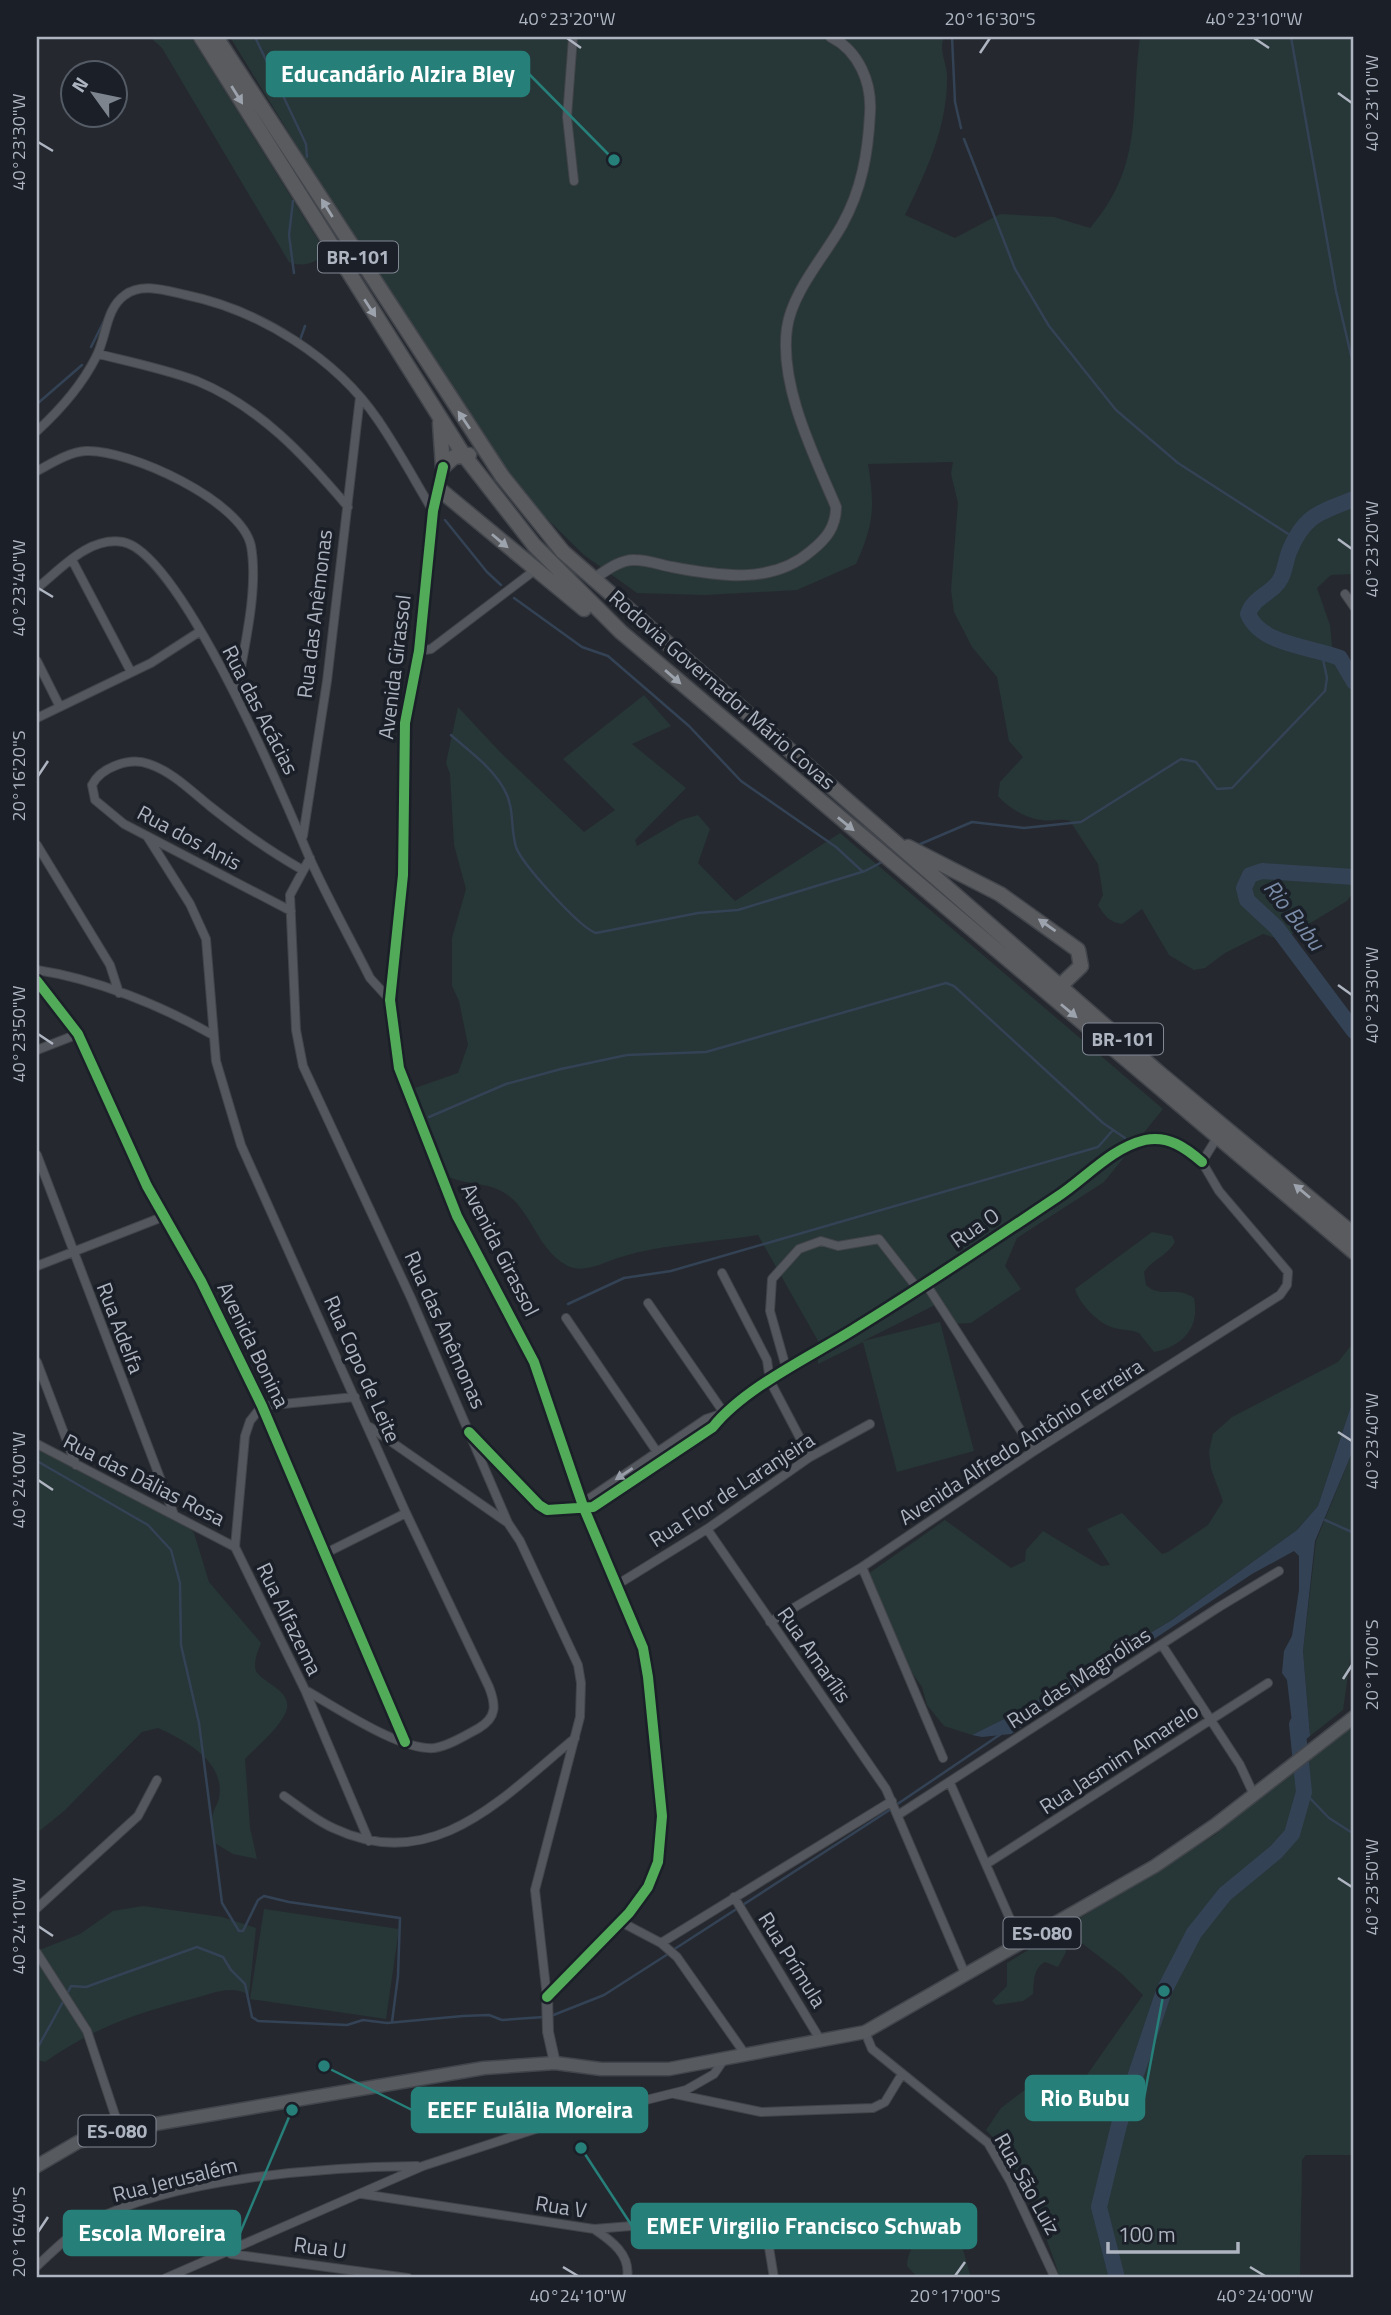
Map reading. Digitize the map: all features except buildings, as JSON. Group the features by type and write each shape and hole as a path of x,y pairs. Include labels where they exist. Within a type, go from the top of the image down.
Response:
{"highway":[{"name":"Rodovia Governador Mário Covas","path":"201,37 463,454 534,545 621,632 1354,1252"},
{"name":"Rodovia Governador Mário Covas","path":"216,37 482,447 520,500 564,552 592,580 1063,986 1158,1072 1354,1235"},
{"path":"439,416 443,467"},
{"path":"443,467 454,457 463,454 485,462 550,549 564,552"},
{"path":"439,489 597,620 621,632"},
{"path":"893,841 988,887 1069,941 1079,950 1082,962 1063,986 1051,989 944,897 923,888"}],"main road":[{"name":"ES-080","path":"37,2165 71,2145 120,2130 484,2068 555,2063 601,2069 669,2069 865,2032 1155,1866 1349,1721"}],"street":[{"path":"573,37 567,117 574,181"},
{"path":"592,580 615,566 635,560 732,577 772,572 802,559 823,541 836,521 836,507 796,405 787,338 796,303 843,223 857,193 868,149 871,102 864,73 845,47 831,37"},
{"path":"37,430 82,383 98,354 109,317 120,299 136,289 157,289 202,298 241,313 286,337 331,368 377,418 433,511"},
{"path":"98,354 183,376 215,390 268,423 294,445 348,507"},
{"name":"Rua das Anêmonas","path":"303,836 327,681 360,397"},
{"path":"37,471 82,451 107,454 194,488 233,515 248,538 251,559 247,625 236,695"},
{"name":"Avenida Girassol","path":"443,467 433,511 419,651 405,723 403,875 390,1000 400,1068 457,1216 534,1362 583,1506 643,1648 662,1816 654,1874 621,1922 547,1997"},
{"name":"Rua das Acácias","path":"37,588 72,560 101,543 124,542 137,548 156,567 236,695 303,836 310,858 370,978 390,1000"},
{"path":"72,560 131,672"},
{"path":"419,651 431,649 535,570"},
{"path":"1345,593 1354,607"},
{"path":"37,718 169,653 199,632"},
{"path":"37,661 60,707"},
{"name":"Rua dos Anis","path":"291,911 124,824 94,800 92,785 95,779 125,762 146,762 167,772 266,850 301,869"},
{"name":"Rua Copo de Leite","path":"147,836 190,904 206,939 212,1034 218,1068 242,1145 370,1427 406,1513 495,1702 489,1721 462,1738 437,1748 405,1742 305,1690"},
{"path":"37,845 110,965 119,993"},
{"name":"Rua das Anêmonas","path":"310,858 291,888 296,1030 303,1066 508,1523 520,1541 578,1665 581,1700 575,1738 535,1890 547,1997 548,2032 555,2063"},
{"path":"37,970 63,975 119,993 212,1034"},
{"name":"Avenida Bonina","path":"37,981 78,1034 147,1186 262,1406 405,1742"},
{"path":"37,1050 78,1034"},
{"path":"1202,1162 1218,1136"},
{"name":"Rua O","path":"724,1413 770,1381 922,1287 1133,1144 1159,1138 1172,1142 1202,1162 1219,1191 1285,1268 1287,1285"},
{"name":"Rua Adelfa","path":"37,1155 173,1512"},
{"path":"37,1266 72,1250 165,1216"},
{"path":"788,1371 770,1311 772,1279 799,1249 821,1241 838,1246 879,1240 922,1287 1034,1451"},
{"path":"722,1273 767,1360 770,1381 810,1457"},
{"name":"Avenida Alfredo Antônio Ferreira","path":"770,1622 862,1567 1034,1451 1276,1297 1287,1285"},
{"path":"648,1303 724,1413"},
{"path":"566,1318 657,1452"},
{"path":"37,1362 76,1465"},
{"path":"262,1406 355,1397"},
{"name":"Rua Alfazema","path":"262,1406 245,1436 235,1547 305,1690 369,1841"},
{"path":"583,1506 706,1419 724,1413"},
{"path":"469,1432 539,1505 548,1510 593,1507 713,1427 724,1413"},
{"name":"Rua Flor de Laranjeira","path":"615,1586 707,1529 810,1457 870,1424"},
{"path":"370,1427 508,1523"},
{"name":"Rua das Dálias Rosa","path":"37,1444 173,1512 235,1547"},
{"path":"326,1553 406,1513"},
{"name":"Rua Amarílis","path":"707,1529 895,1808 966,1976"},
{"path":"862,1567 943,1758"},
{"name":"Rua das Magnólias","path":"664,1945 735,1900 895,1808 950,1783 1279,1572"},
{"path":"1162,1646 1254,1794"},
{"name":"Rua Jasmim Amarelo","path":"988,1863 1268,1683"},
{"path":"1349,1721 1354,1708"},
{"path":"284,1797 331,1828 369,1841 426,1840 464,1826 575,1738"},
{"path":"37,1908 138,1816 157,1780"},
{"path":"950,1783 988,1863 1021,1944"},
{"name":"Rua Prímula","path":"735,1900 821,2041"},
{"path":"621,1922 664,1945 677,1957 745,2054"},
{"path":"37,1953 93,2045 120,2130"},
{"name":"Rua São Luiz","path":"865,2032 868,2045 988,2143 1021,2204 1055,2278"},
{"path":"166,2278 423,2166 554,2123 675,2094 709,2078 724,2058"},
{"path":"675,2094 761,2112 873,2108 885,2102 902,2074"},
{"name":"Rua Jerusalém","path":"37,2266 70,2236 96,2220 177,2193 280,2174 423,2166"},
{"name":"Rua V","path":"362,2194 594,2229 755,2216 765,2224 774,2278"},
{"path":"594,2229 623,2254 629,2269 627,2278"},
{"name":"Rua U","path":"228,2253 408,2278"}],"shaded area":[{"path":"150,37 191,37 326,253 322,257 304,264 289,262 162,48"},
{"path":"230,37 944,37 942,48 947,79 943,115 928,166 905,215 955,238 1000,214 1054,217 1090,228 1107,205 1127,160 1132,137 1140,37 1354,37 1354,574 1331,575 1317,588 1330,625 1333,656 1354,677 1354,891 1347,901 1282,940 1263,934 1225,953 1205,968 1194,970 1169,955 1142,909 1122,924 1105,915 1098,905 1103,895 1098,864 1070,821 1046,820 1024,815 998,796 1000,782 1023,757 1009,741 997,677 972,647 954,612 951,590 958,503 951,474 953,462 868,464 872,492 870,526 856,564 797,590 705,595 637,593 584,555 535,507 491,449 357,244"},
{"path":"644,695 671,726 632,744 686,788 635,840 637,846 681,820 698,815 710,829 698,863 735,901 840,833 1163,1109 1104,1182 1017,1238 1005,1266 1021,1289 971,1323 947,1324 935,1305 863,1341 940,1322 974,1451 897,1472 863,1342 818,1364 818,1341 758,1235 654,1249 594,1267 573,1268 556,1258 524,1212 509,1196 494,1188 449,1177 412,1089 458,1073 468,1045 459,1001 452,986 452,938 466,889 454,845 450,774 446,763 458,707 501,753 584,832 615,810 563,759"},
{"path":"1152,1232 1172,1236 1175,1242 1144,1272 1146,1285 1157,1291 1187,1294 1194,1298 1195,1309 1192,1327 1187,1334 1173,1345 1154,1352 1139,1333 1111,1327 1094,1316 1084,1306 1075,1289"},
{"path":"1354,1342 1354,1397 1318,1506 1297,1530 1172,1620 1018,1712 972,1735 944,1726 927,1705 922,1687 906,1664 868,1574 945,1520 1011,1568 1025,1561 1026,1550 1043,1531 1101,1566 1110,1565 1087,1529 1122,1513 1162,1554 1168,1552 1208,1525 1223,1501 1211,1469 1209,1452 1213,1434 1232,1417 1338,1362"},
{"path":"37,1446 175,1512 194,1533 209,1582 261,1643 256,1658 256,1671 281,1692 287,1704 286,1711 270,1735 245,1759 250,1828 257,1859 233,1854 213,1842 212,1817 219,1798 216,1774 210,1763 191,1746 158,1728 142,1732 64,1811 37,1833"},
{"path":"1354,1448 1353,1640 1343,1710 1310,1736 1303,1651 1316,1541"},
{"path":"1354,1718 1354,2155 1306,2155 1302,2160 1300,2278 1060,2278 1021,2180 999,2144 986,2130 1001,2108 1026,2089 1054,2101 1082,2082 1143,1995 1122,1974 1079,1941 1065,1944 1066,1952 1058,1967 1045,1962 1038,1968 1033,1994 1023,2001 996,2005 992,2001 1007,1986 1007,1963 1215,1835"},
{"path":"143,1906 222,1917 256,1928 249,1995 235,1990 221,1991 153,2010 98,2031 45,2062 37,2060 37,1951 80,1934 113,1911"},
{"path":"264,1909 399,1929 386,2019 250,1999"},
{"path":"945,2221 959,2235 971,2278 918,2278 907,2266 914,2244"}],"water":[{"path":"1354,1397 1354,1448 1315,1541 1303,1651 1310,1736 1295,1748 1287,1680 1282,1673 1284,1651 1292,1636 1299,1590 1299,1556 1294,1551 1252,1574 1011,1734 982,1737 972,1735 1018,1712 1172,1620 1297,1530 1318,1506"}],"waterway":[{"path":"255,37 306,144 307,157"},
{"path":"952,37 955,102 961,128"},
{"path":"1291,37 1336,291 1354,368"},
{"path":"964,139 1015,269 1049,326 1116,410 1178,463 1296,539"},
{"path":"293,201 289,235 294,273"},
{"path":"91,347 105,319"},
{"path":"300,340 305,326"},
{"path":"37,404 82,365"},
{"path":"355,386 382,419"},
{"name":"Rio Bubu","path":"1354,499 1322,512 1307,522 1289,552 1278,583 1255,603 1248,614 1255,625 1276,639 1340,658 1354,682"},
{"path":"445,520 487,572 501,585"},
{"path":"514,598 582,647 608,656 689,726 741,781 836,847 862,871"},
{"path":"918,845 972,822 1024,828 1081,822 1181,759 1196,762 1217,789 1232,788 1325,691 1327,678 1321,650"},
{"path":"451,735 487,766 504,789 510,803 516,847 529,867 565,908 596,933 698,913 738,910 865,871 884,861"},
{"name":"Rio Bubu","path":"1354,877 1262,871 1250,875 1244,888 1247,900 1277,928 1354,1031"},
{"path":"429,1117 506,1084 561,1069 627,1055 706,1052 946,983 954,986 1103,1123 1125,1138"},
{"path":"568,1304 624,1278 671,1271 1098,1147 1113,1130"},
{"path":"37,1461 148,1525 171,1550 180,1583 181,1645 199,1723 222,1903 239,1931 243,1931 258,1900 264,1896 400,1918 398,1976 392,2022"},
{"path":"1325,1520 1354,1533"},
{"name":"Rio Bubu","path":"1117,2278 1099,2207 1119,2125 1164,1991 1194,1933 1225,1894 1276,1852 1292,1834 1304,1792 1297,1724"},
{"path":"896,1805 1001,1734"},
{"path":"1304,1792 1329,1818 1354,1834"},
{"path":"673,1950 891,1809"},
{"path":"67,1994 71,1986 86,1987 197,1947 223,1957 245,1984 252,2017 258,2021 347,2025 363,2020 387,2023 489,2015 502,2020 544,2017"},
{"path":"551,2016 604,1995 668,1954"},
{"path":"37,2049 64,2000"}],"cycle path":[{"path":"443,467 433,511 419,651 405,723 403,875 390,1000 399,1068 457,1216 534,1362 583,1506 643,1648 662,1816 658,1862 648,1887 629,1913 547,1997"},
{"path":"37,981 78,1034 147,1186 201,1281 262,1406 405,1742"},
{"path":"469,1432 539,1505 547,1510 593,1507 713,1427 761,1385 957,1264 1121,1150 1145,1140 1161,1139 1183,1148 1202,1162"}],"place":[{"name":"Educandário Alzira Bley","path":"614,160"},
{"name":"Rio Bubu","path":"1164,1991"},
{"name":"EEEF Eulália Moreira","path":"324,2066"},
{"name":"Escola Moreira","path":"292,2110"},
{"name":"EMEF Virgilio Francisco Schwab","path":"581,2148"}]}
